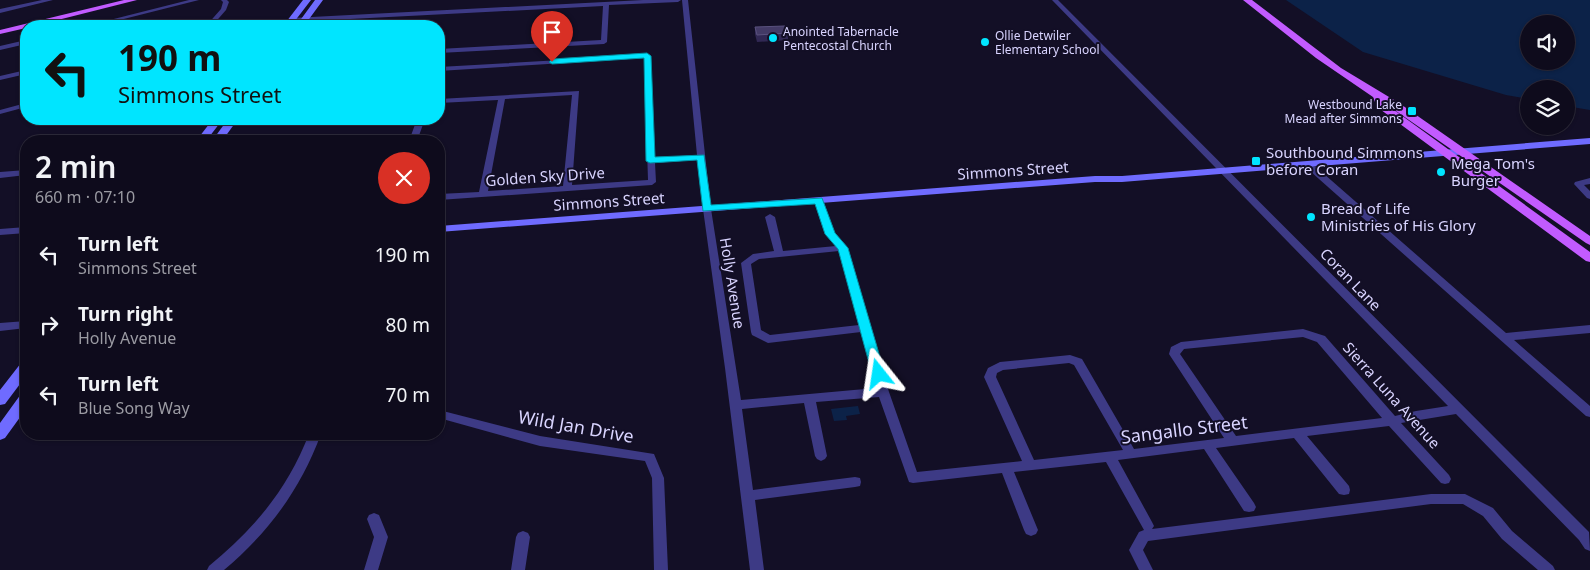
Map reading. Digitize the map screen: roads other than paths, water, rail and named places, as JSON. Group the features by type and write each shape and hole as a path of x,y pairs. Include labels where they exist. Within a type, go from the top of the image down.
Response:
{"main road":[{"path":"26,20 112,0"},
{"path":"50,20 132,0"},
{"path":"292,20 307,0"},
{"path":"304,20 319,0"},
{"path":"1247,0 1375,94 1396,105 1590,240"},
{"path":"0,26 20,21"},
{"path":"0,32 20,27"},
{"path":"1375,94 1380,105 1590,258"},
{"name":"Simmons Street","path":"445,229 1590,141"},
{"path":"1569,242 1590,240"},
{"path":"0,400 20,374"},
{"path":"0,434 20,406"}],"street":[{"path":"0,11 50,0"},
{"path":"114,20 196,0"},
{"path":"215,20 224,10 226,2 224,0"},
{"path":"352,20 678,0"},
{"name":"Holly Avenue","path":"685,0 707,209 736,406 757,570"},
{"name":"Coran Lane","path":"1055,0 1588,540"},
{"path":"445,52 604,42 606,4"},
{"path":"0,48 20,43"},
{"path":"445,69 647,56 650,161 701,157"},
{"path":"0,78 20,73"},
{"path":"445,101 576,93 567,188"},
{"path":"483,194 502,97"},
{"path":"0,112 20,107"},
{"name":"Golden Sky Drive","path":"445,197 652,182 650,161"},
{"path":"1296,164 1314,170 1590,413"},
{"path":"0,175 20,173"},
{"path":"1590,181 1578,184 1590,196"},
{"path":"736,406 883,392 843,248 830,234 819,200"},
{"path":"770,217 779,254"},
{"path":"0,232 20,230"},
{"path":"843,248 756,256 749,259 746,263 756,332 763,338 768,339 866,328"},
{"path":"0,327 20,325"},
{"path":"1504,337 1590,329"},
{"name":"Sierra Luna Avenue","path":"1233,441 1174,354 1175,350 1181,346 1303,333 1321,339 1392,421 1446,479"},
{"path":"1030,465 990,377 992,371 1000,366 1070,359 1078,362 1131,454"},
{"name":"Sangallo Street","path":"883,392 913,478 1131,454 1392,421 1416,415 1459,409"},
{"path":"809,398 821,456"},
{"name":"Wild Jan Drive","path":"445,416 540,441 650,457 658,478 660,570"},
{"path":"1297,433 1344,490"},
{"path":"214,570 272,512 298,474 312,440"},
{"path":"1207,444 1249,507"},
{"path":"1109,456 1148,526"},
{"path":"1006,467 1031,530"},
{"path":"748,496 855,482"},
{"path":"1146,570 1136,550 1144,536 1431,498 1466,499 1488,512 1507,535 1548,570"},
{"path":"372,570 381,537 374,519"},
{"path":"518,570 523,537"}],"water":[{"path":"1286,0 1590,0 1590,110 1575,108 1575,80 1520,80 1520,97 1506,95 1363,52"},
{"path":"858,406 860,414 846,416 847,420 834,421 831,409"}],"place":[{"name":"Anointed Tabernacle Pentecostal Church","path":"773,38"},
{"name":"Ollie Detwiler Elementary School","path":"985,42"},
{"name":"Westbound Lake Mead after Simmons","path":"1412,111"},
{"name":"Southbound Simmons before Coran","path":"1256,161"},
{"name":"Mega Tom's Burger","path":"1441,172"},
{"name":"Bread of Life Ministries of His Glory","path":"1311,217"}]}
